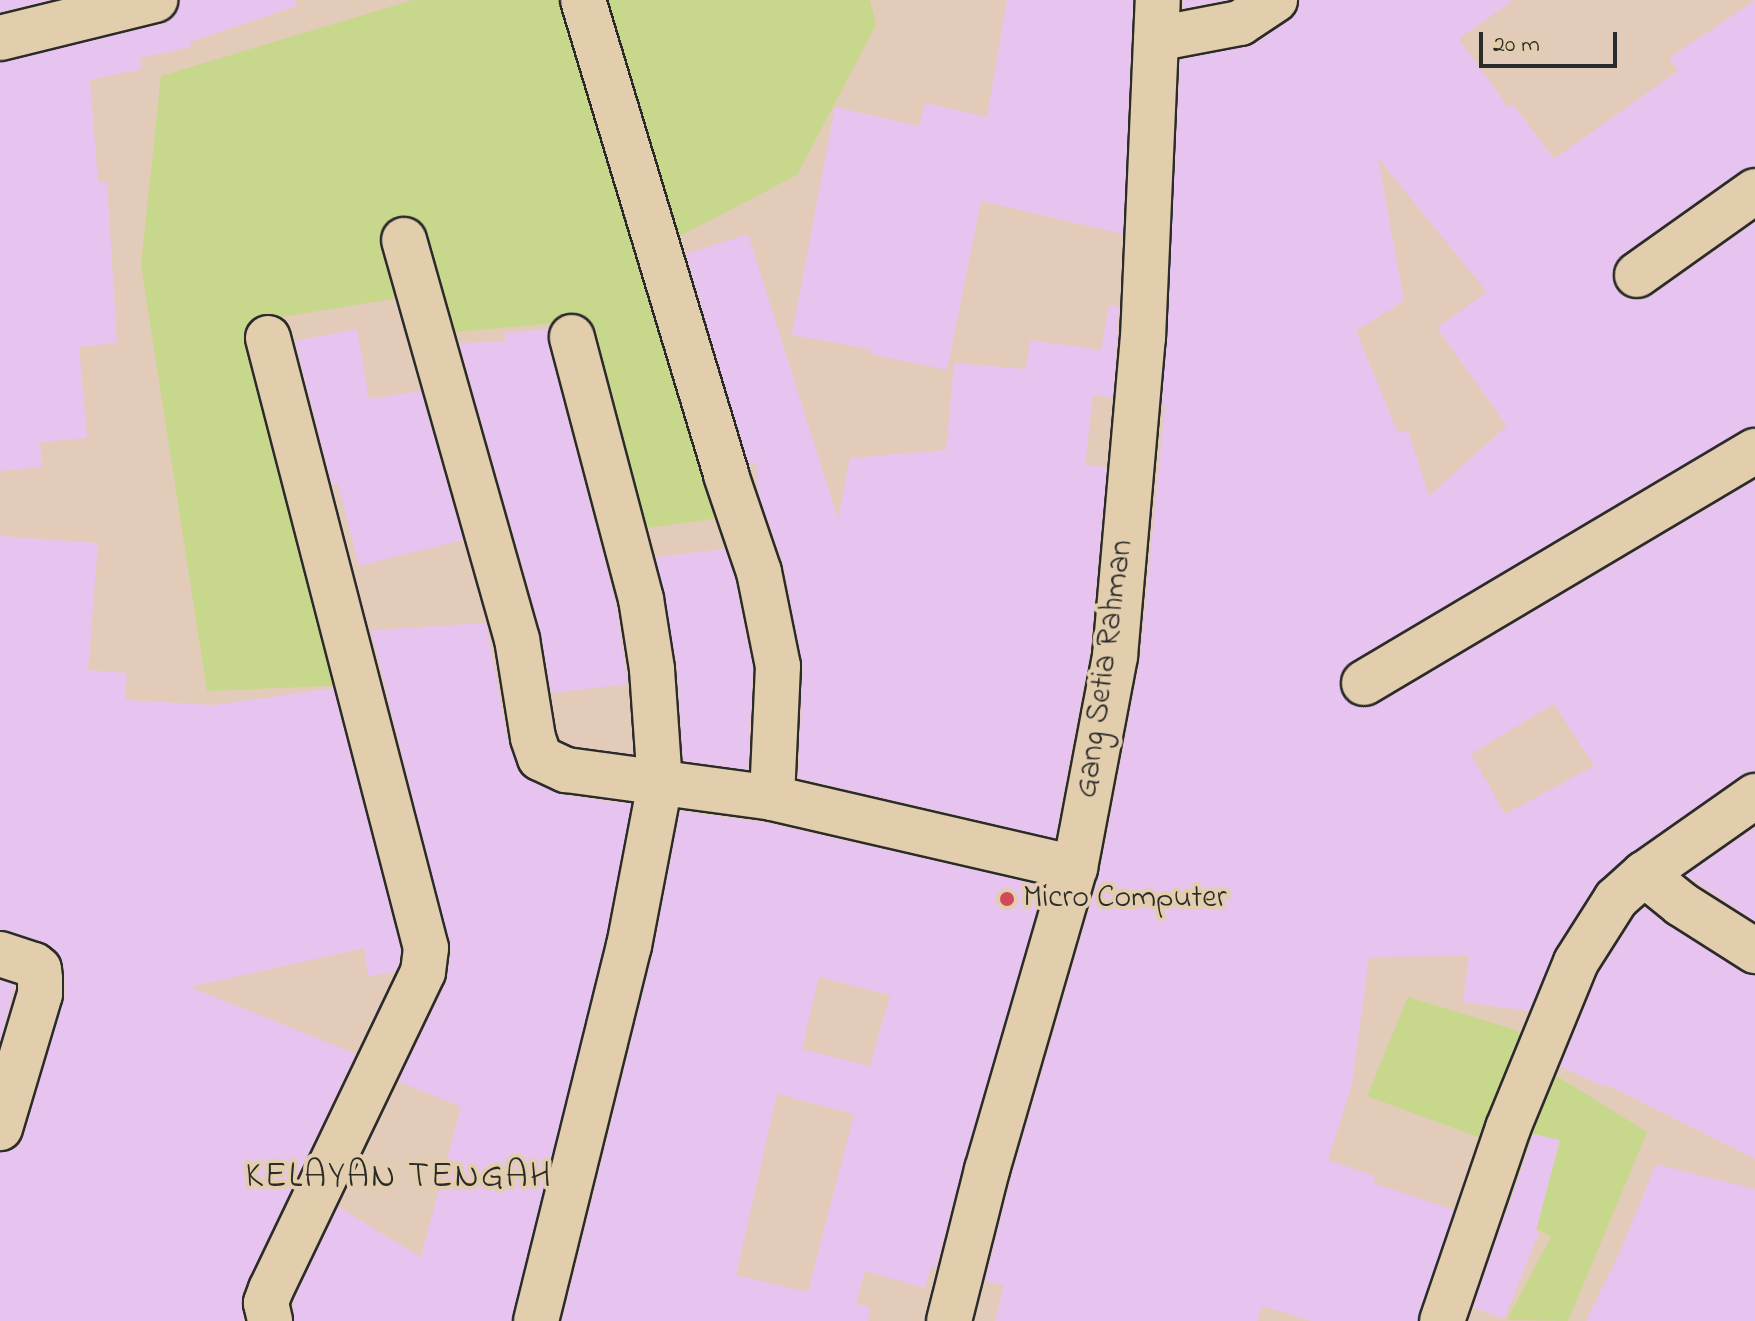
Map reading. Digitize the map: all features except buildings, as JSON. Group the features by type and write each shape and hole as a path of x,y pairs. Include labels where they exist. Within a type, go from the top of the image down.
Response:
{"street":[{"path":"0,38 155,0"},
{"path":"583,0 726,475 759,572 778,666 772,798"},
{"path":"1157,20 1240,23 1275,0"},
{"name":"Gang Setia Rahman","path":"949,1321 987,1170 1075,868 1115,656 1143,338 1157,20"},
{"path":"1637,275 1755,191"},
{"path":"404,240 517,639 536,752 551,765 566,770 772,798 1075,868"},
{"path":"536,1321 629,946 660,784 652,669 641,599 572,337"},
{"path":"268,338 426,948 423,972 271,1289 266,1303 270,1321"},
{"path":"1364,683 1755,451"},
{"path":"1442,1321 1508,1128 1570,975 1616,899 1644,874 1755,796"},
{"path":"1644,874 1681,904 1755,951"},
{"path":"0,954 34,965 39,969 40,979 40,994 0,1128"}],"green space":[{"path":"413,0 870,0 876,25 797,175 647,253 732,516 640,529 587,320 446,333 398,298 263,320 349,685 207,691 141,265 161,76"},
{"path":"1408,997 1516,1030 1552,1073 1647,1132 1568,1321 1507,1320 1551,1237 1499,1207 1511,1149 1367,1096"}],"place":[{"name":"Micro Computer","path":"1007,899"}],"district":[{"name":"KELAYAN TENGAH","path":"399,1178"}]}
